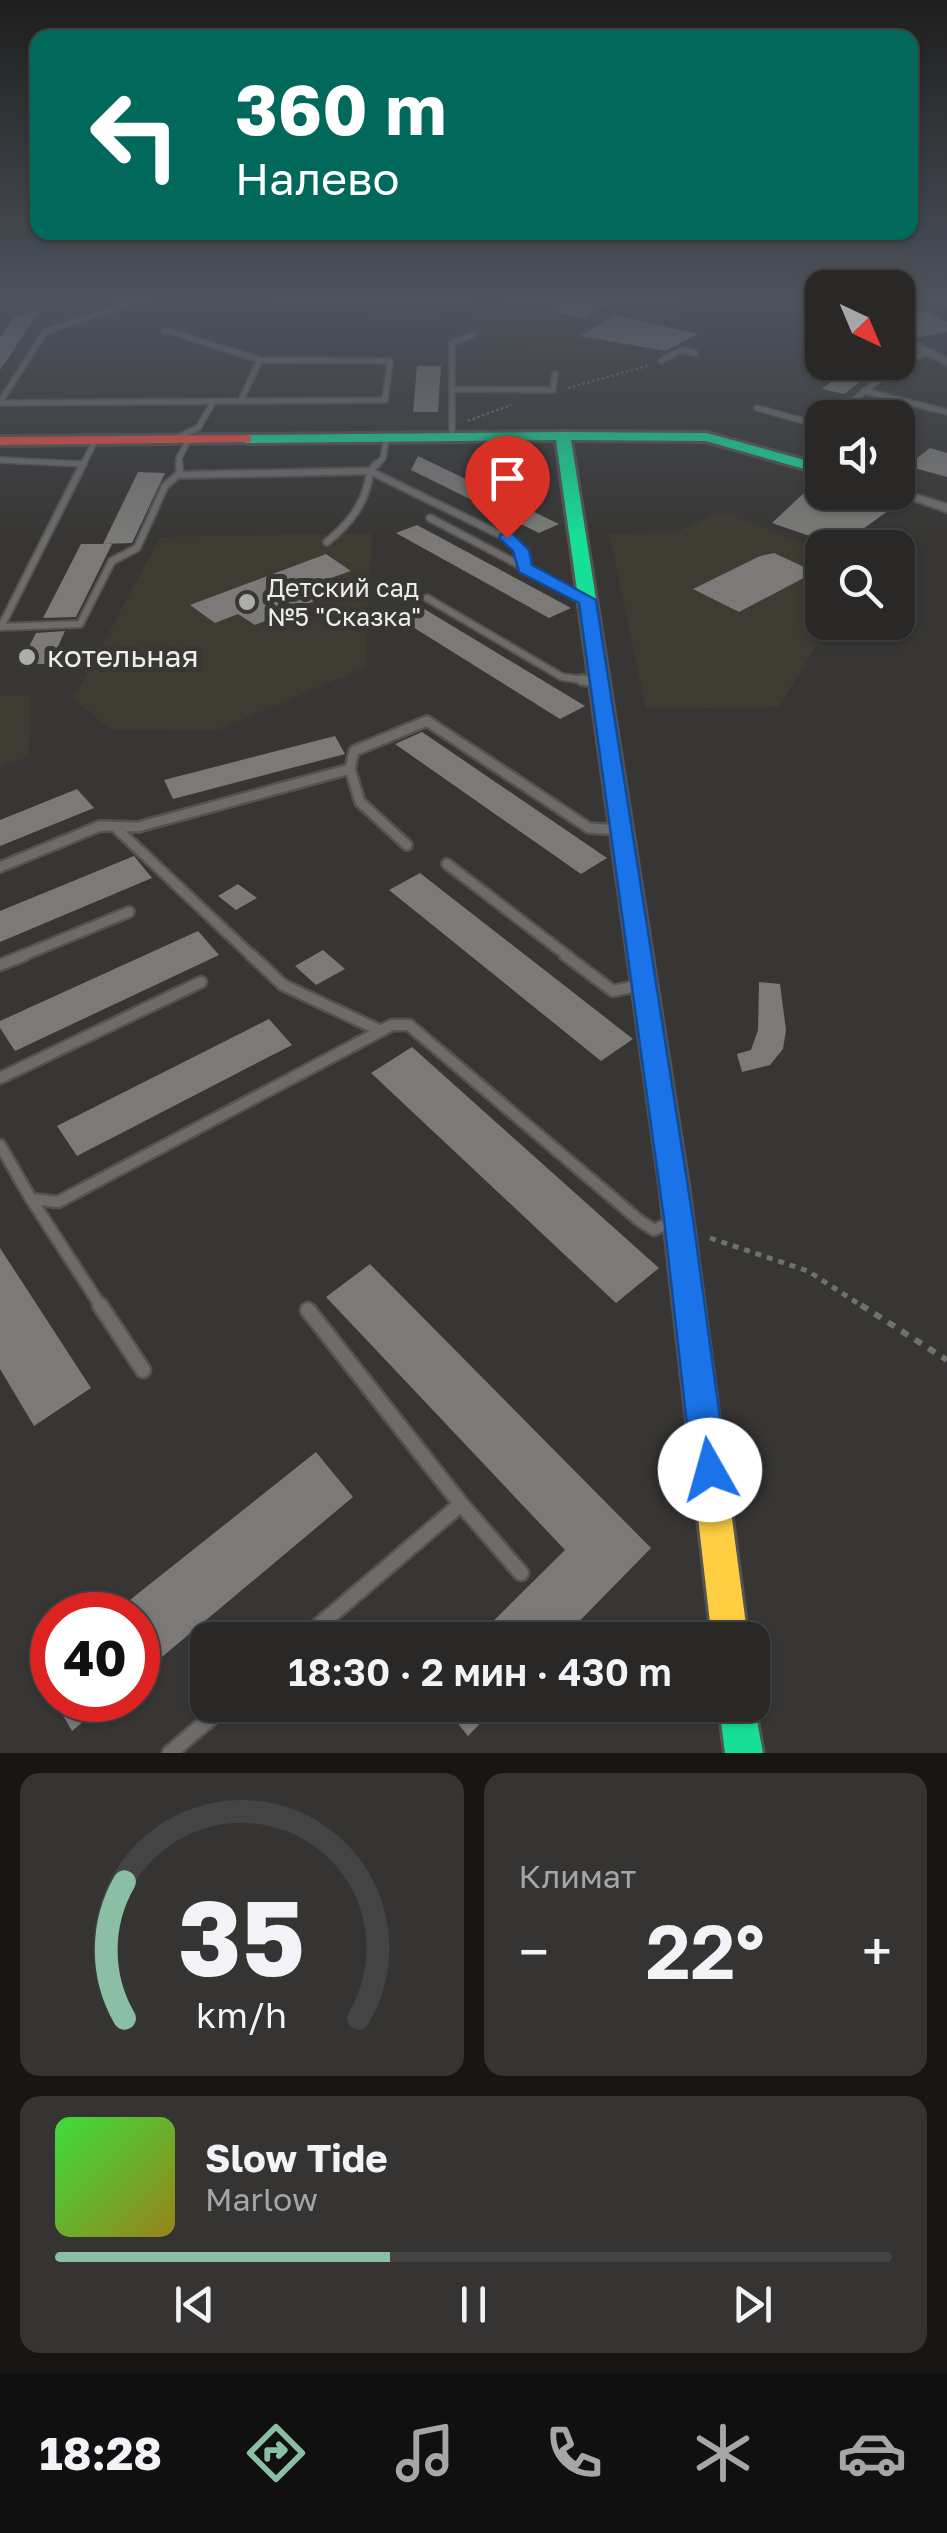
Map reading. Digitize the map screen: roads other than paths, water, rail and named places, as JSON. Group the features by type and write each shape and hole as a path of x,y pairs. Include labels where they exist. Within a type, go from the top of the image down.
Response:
{"street":[{"path":"562,436 568,453 575,530 679,1226 728,1622"},
{"path":"3,450 94,441 191,438 707,438 805,465"},
{"path":"915,498 947,508"},
{"path":"740,1722 744,1753"}],"lane":[{"path":"0,402 16,378"},
{"path":"241,400 252,378"},
{"path":"0,402 212,404 241,400 385,400 388,378"},
{"path":"452,378 452,436"},
{"path":"452,389 553,390 555,378"},
{"path":"854,400 881,378"},
{"path":"864,392 947,412"},
{"path":"94,441 0,627 80,624 112,561 136,548 166,486 178,474 179,458 212,404"},
{"path":"757,408 805,421"},
{"path":"326,542 347,526 366,497 370,471 383,458 387,436"},
{"path":"3,450 83,464"},
{"path":"178,474 370,471 507,538 521,550 524,568"},
{"path":"430,518 587,600"},
{"path":"427,598 562,677 600,682"},
{"path":"406,845 360,802 350,769 354,751 415,723 427,722 588,828 620,830"},
{"path":"0,868 100,826 138,827 350,769"},
{"path":"115,826 283,986 381,1031"},
{"path":"447,864 613,992 645,985"},
{"path":"0,965 129,912"},
{"path":"0,1078 201,982"},
{"path":"31,1199 58,1202 381,1031 409,1025 640,1221 654,1230 679,1226"},
{"path":"0,1146 143,1370"},
{"path":"308,1310 461,1504 521,1573"},
{"path":"323,1622 461,1504"},
{"path":"170,1753 206,1722"}],"place":[{"name":"Детский сад №5 \"Сказка\"","path":"247,602"},
{"name":"котельная","path":"27,657"}]}
